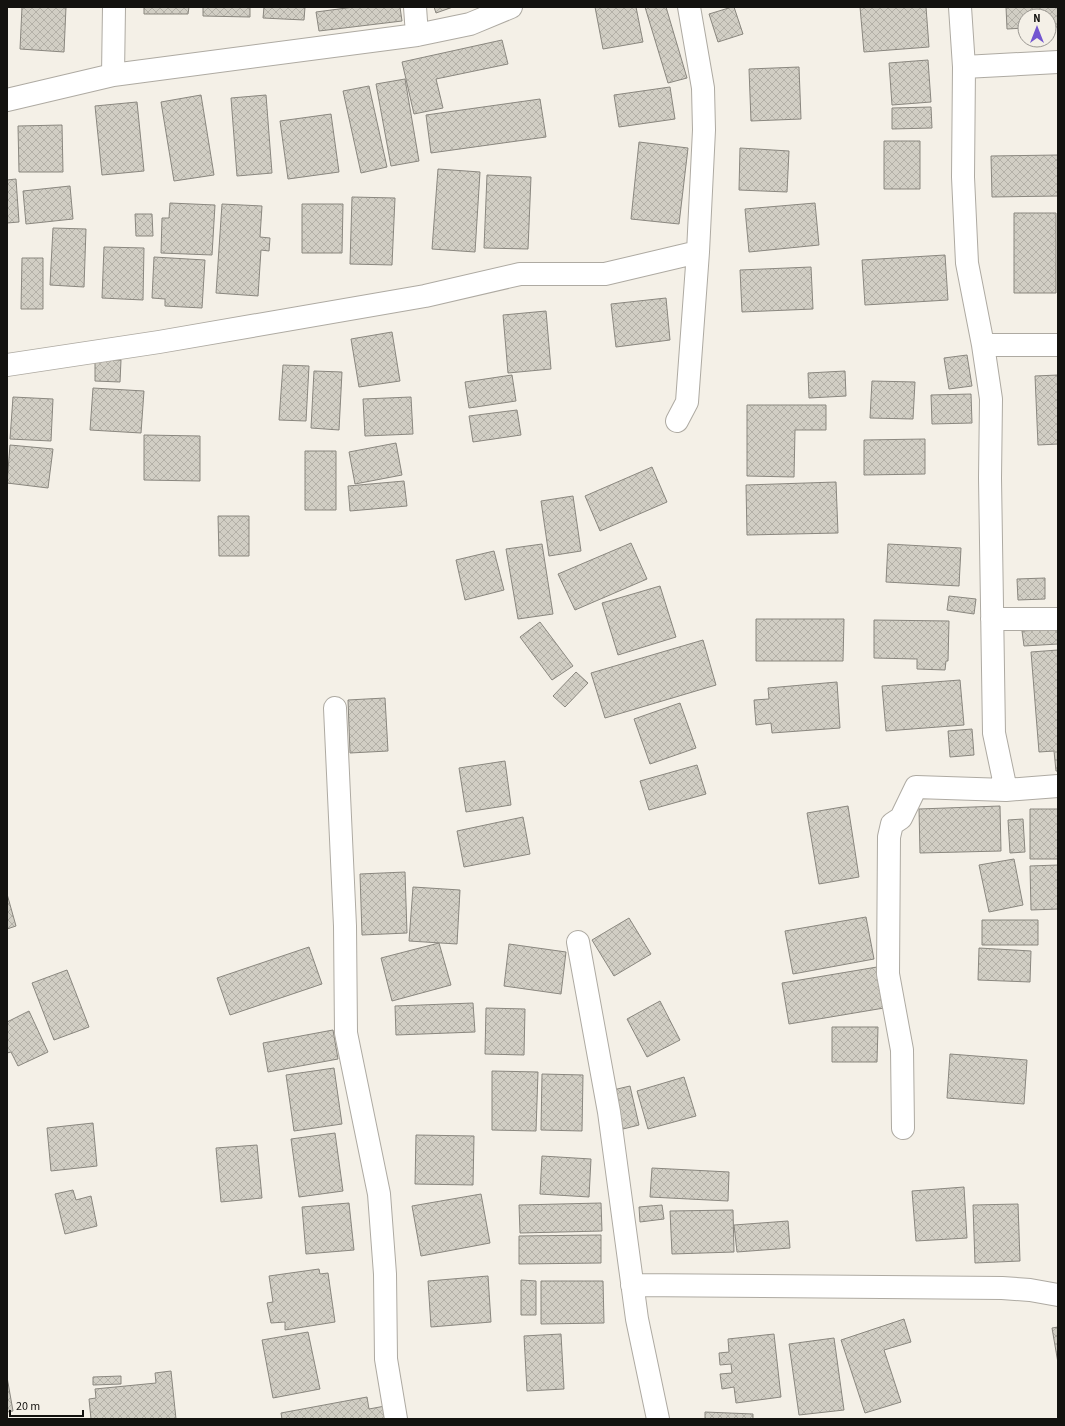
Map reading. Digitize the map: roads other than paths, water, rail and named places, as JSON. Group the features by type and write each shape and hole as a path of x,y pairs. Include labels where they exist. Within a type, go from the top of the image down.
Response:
{"street":[{"path":"113,75 114,7"},
{"path":"415,7 417,35"},
{"path":"7,100 113,75 417,35 470,24 511,7"},
{"path":"677,421 687,402 698,252 704,130 703,88 689,7"},
{"path":"960,7 964,67 963,177 967,263 984,344 991,399 994,733 1006,790"},
{"path":"964,67 1058,62"},
{"path":"7,365 159,342 425,296 520,274 605,274 698,252"},
{"path":"984,344 1058,345"},
{"path":"992,619 1058,619"},
{"path":"335,708 345,926 346,1034 379,1194 385,1274 386,1359 396,1419"},
{"path":"903,1128 902,1050 888,974 889,837 892,824 901,818 916,787 1006,790 1058,786"},
{"path":"578,942 609,1112 637,1320 658,1419"},
{"path":"632,1285 1002,1288 1030,1290 1058,1295"}]}
